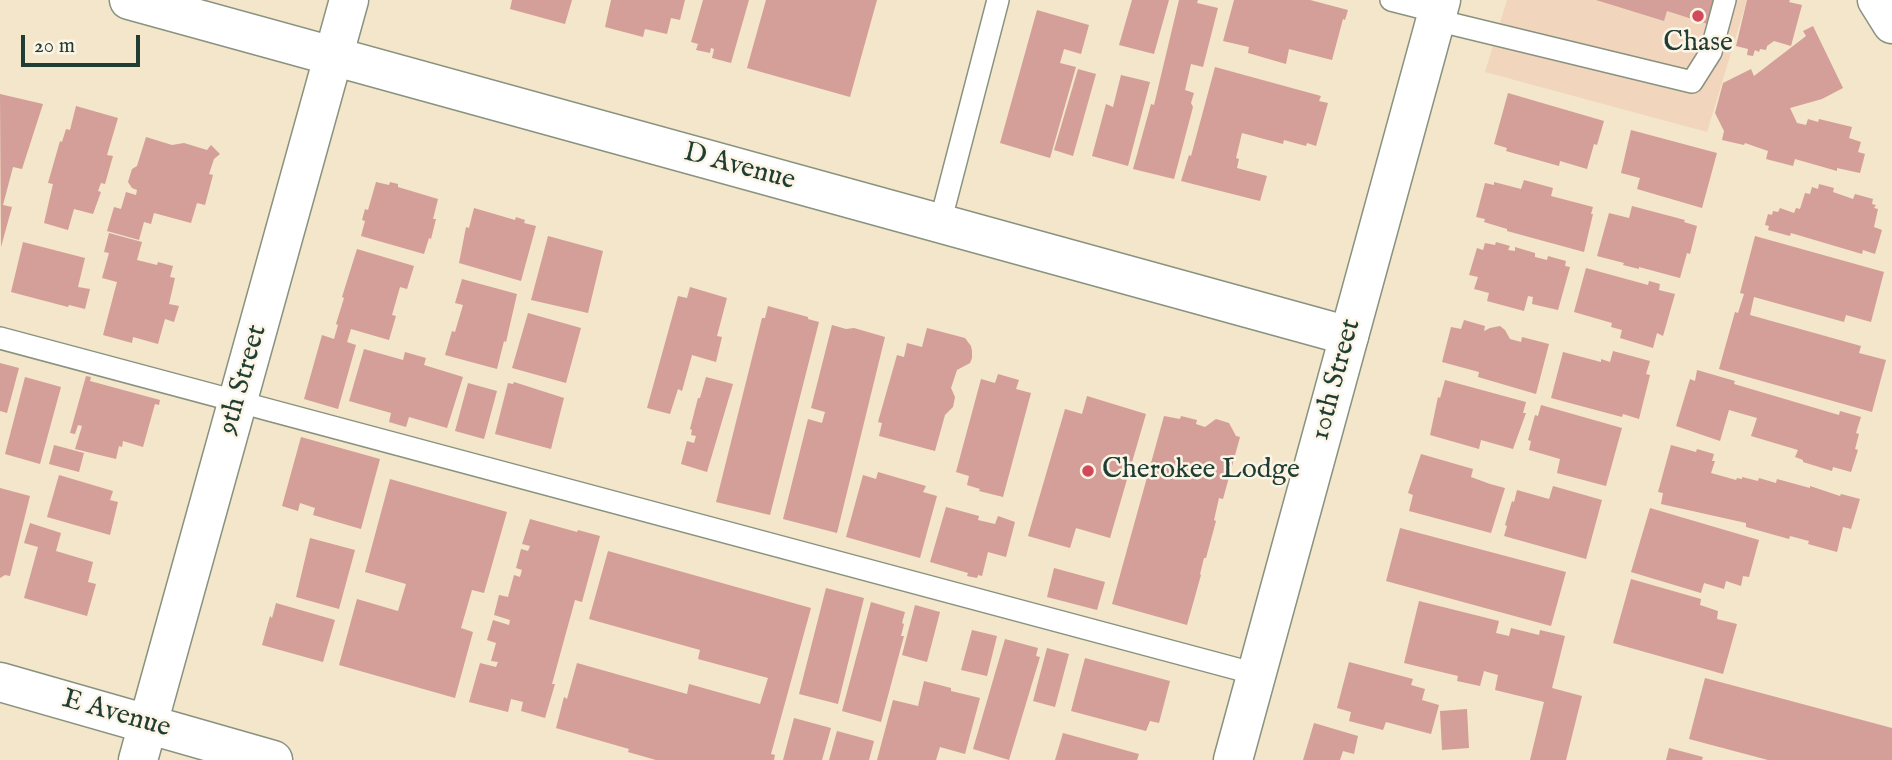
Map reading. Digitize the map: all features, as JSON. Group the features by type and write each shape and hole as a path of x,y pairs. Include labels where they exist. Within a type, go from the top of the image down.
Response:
{"street":[{"name":"D Avenue","path":"129,0 1349,336"},
{"name":"9th Street","path":"138,760 349,0"},
{"path":"1877,0 1892,24"},
{"name":"10th Street","path":"1233,760 1438,11"},
{"name":"E Avenue","path":"0,682 273,760"}],"lane":[{"path":"940,223 998,0"},
{"path":"1391,0 1692,82 1710,51 1725,0"},
{"path":"0,338 1256,674"}],"shaded area":[{"path":"1507,0 1747,0 1707,132 1485,72"}],"building":[{"path":"512,0 572,0 565,24 510,9"},
{"path":"611,0 685,0 680,20 671,18 667,34 645,29 643,37 605,27"},
{"path":"703,0 749,0 731,63 712,58 714,49 711,48 710,53 696,50 698,44 691,42"},
{"path":"766,0 877,0 850,97 747,68"},
{"path":"1132,0 1169,0 1154,54 1119,45"},
{"path":"1179,0 1198,0 1197,3 1218,8 1203,67 1191,64 1185,90 1194,93 1191,103 1193,107 1174,179 1133,169 1151,104 1154,105"},
{"path":"1234,0 1310,0 1348,10 1332,60 1289,49 1286,64 1248,53 1249,47 1223,41"},
{"name":"Chase","path":"1596,0 1718,0 1711,25 1667,11 1664,21"},
{"path":"1747,0 1790,0 1789,2 1802,5 1791,46 1774,41 1766,50 1755,50 1753,56 1747,55 1748,49 1736,46"},
{"path":"1037,10 1089,25 1081,54 1064,49 1060,63 1076,67 1050,158 1000,143"},
{"path":"1813,26 1843,88 1822,99 1790,108 1797,123 1806,125 1808,119 1818,122 1819,119 1852,127 1849,138 1861,142 1858,152 1865,154 1860,173 1837,168 1837,171 1795,159 1793,166 1766,159 1768,151 1745,143 1744,145 1722,140 1724,131 1715,113 1723,83 1751,69 1754,76 1806,36 1803,31"},
{"path":"1215,67 1321,96 1319,101 1328,103 1316,146 1284,140 1283,144 1242,133 1236,158 1239,159 1237,168 1267,176 1260,201 1181,181 1189,155 1191,156"},
{"path":"1078,69 1096,74 1073,156 1054,150"},
{"path":"1121,75 1150,82 1128,166 1092,156 1106,104 1113,107"},
{"path":"1508,93 1604,121 1587,169 1560,161 1559,166 1506,151 1507,148 1494,144"},
{"path":"0,94 43,104 22,169 13,167 3,205 12,207 1,247"},
{"path":"76,106 118,118 107,155 113,156 105,184 101,183 98,191 101,192 93,214 74,209 68,230 44,223 53,184 48,183 60,141 62,142 66,129 70,130"},
{"path":"1631,130 1717,153 1702,208 1637,189 1640,178 1621,173"},
{"path":"146,137 172,145 184,143 207,150 211,145 220,154 214,159 209,174 213,175 205,205 197,203 191,223 154,213 151,224 144,222 139,240 107,231 114,207 121,209 126,192 136,195 137,190 128,182 132,169 137,166"},
{"path":"1524,180 1553,188 1551,196 1593,207 1584,252 1507,231 1476,217 1485,183 1494,185 1494,182 1521,189"},
{"path":"376,182 398,184 398,187 438,199 431,239 429,238 424,254 361,236 365,209 368,210"},
{"path":"1819,184 1834,188 1833,192 1853,199 1855,194 1873,199 1872,204 1876,205 1874,208 1878,209 1874,227 1882,230 1875,254 1863,250 1862,254 1791,233 1790,236 1768,230 1769,226 1765,225 1768,214 1778,212 1780,208 1794,213 1796,208 1800,209 1805,193 1810,194 1812,187 1818,189"},
{"path":"1632,206 1685,220 1684,222 1697,226 1680,278 1597,256 1609,213 1629,218"},
{"path":"474,208 515,220 516,217 525,220 524,223 536,226 521,281 459,263 466,227 469,228"},
{"path":"109,233 142,242 137,260 173,266 170,277 175,278 169,304 179,306 174,322 165,319 158,344 133,337 132,343 103,335 117,282 102,278 109,253 104,252"},
{"path":"548,236 603,251 588,313 531,300"},
{"path":"1755,236 1884,272 1871,322 1846,315 1844,322 1754,297 1750,315 1861,346 1859,353 1886,360 1872,412 1719,369 1735,312 1738,313 1744,294 1740,293"},
{"path":"23,242 85,258 78,287 90,289 85,309 11,292"},
{"path":"1496,242 1510,246 1508,250 1515,251 1515,247 1535,253 1535,257 1547,260 1548,256 1566,261 1565,266 1570,267 1558,310 1532,304 1533,297 1528,296 1524,311 1487,301 1489,293 1474,289 1478,277 1469,275 1477,248 1483,250 1485,243 1495,245"},
{"path":"357,249 414,266 407,289 400,287 392,315 396,316 389,340 351,329 347,342 356,345 338,409 304,399 322,335 334,339 344,298 342,297"},
{"path":"1586,268 1648,285 1649,281 1660,284 1659,290 1675,294 1663,336 1657,333 1653,348 1620,338 1622,330 1611,327 1612,323 1574,312"},
{"path":"462,279 517,294 497,369 445,355 463,305 455,303"},
{"path":"690,287 727,298 717,336 722,337 716,362 692,355 682,391 678,389 670,414 647,408 678,296 687,298"},
{"path":"768,306 819,322 770,515 716,502 762,318 765,318"},
{"path":"528,313 581,328 566,383 512,368"},
{"path":"1464,320 1485,326 1484,331 1500,326 1510,339 1521,342 1522,337 1549,344 1536,394 1478,377 1479,372 1442,362 1451,327 1461,329"},
{"path":"832,325 885,337 837,533 783,519 808,419 822,423 825,412 811,408"},
{"path":"927,328 965,338 972,351 970,363 957,370 951,388 955,397 953,407 945,415 935,451 879,436 882,423 878,422 897,355 904,357 907,343 922,347"},
{"path":"364,349 403,360 405,352 426,358 424,365 463,377 447,428 409,417 406,427 389,422 391,413 349,401"},
{"path":"1613,351 1650,361 1646,374 1650,375 1639,419 1551,398 1563,352 1610,362"},
{"path":"0,363 19,368 7,413 0,411"},
{"path":"1697,370 1735,381 1734,384 1839,415 1840,411 1861,417 1856,433 1859,434 1855,449 1858,450 1851,472 1833,467 1832,471 1803,462 1795,457 1798,450 1751,436 1757,418 1729,410 1720,441 1676,426 1690,379 1695,381"},
{"path":"998,374 1019,380 1016,389 1031,393 1003,497 967,485 969,476 956,472 981,379 995,383"},
{"path":"86,376 91,377 90,381 160,400 159,405 155,404 143,447 123,441 116,459 75,449 82,426 78,425 75,434 70,433"},
{"path":"25,377 61,387 40,464 5,454"},
{"path":"706,377 733,384 707,472 681,464 687,441 694,443 696,436 691,435 690,429"},
{"path":"1445,380 1526,402 1523,413 1526,413 1513,449 1481,440 1479,449 1430,435 1438,397 1440,398"},
{"path":"514,382 564,398 551,449 495,434 508,383"},
{"path":"468,383 497,391 484,439 455,431"},
{"name":"Cherokee Lodge","path":"1087,396 1146,414 1110,538 1076,528 1070,548 1028,536 1065,409 1082,414"},
{"path":"1541,405 1622,428 1606,486 1557,473 1560,459 1529,450 1531,441 1528,440 1535,415 1538,416"},
{"path":"1164,416 1197,420 1196,424 1205,427 1216,419 1229,423 1236,436 1240,437 1223,499 1219,498 1214,520 1216,521 1187,625 1112,604"},
{"path":"301,437 380,459 361,529 313,515 315,508 300,503 298,511 282,506"},
{"path":"54,445 84,453 79,472 49,464"},
{"path":"1671,445 1714,454 1711,473 1736,480 1742,477 1758,481 1759,478 1776,483 1777,479 1860,499 1851,529 1843,527 1837,552 1808,544 1809,541 1790,536 1789,539 1746,527 1746,523 1661,504 1663,493 1658,492"},
{"path":"1421,454 1473,469 1471,477 1505,488 1491,533 1409,511 1413,495 1408,493"},
{"path":"878,472 926,486 923,492 937,496 920,558 846,537 863,475 876,479"},
{"path":"59,475 113,491 110,500 118,502 110,535 47,517"},
{"path":"390,479 507,512 484,593 472,590 461,628 473,632 455,698 339,665 357,599 398,611 406,584 365,572"},
{"path":"1553,486 1602,500 1586,559 1504,536 1517,490 1549,499"},
{"path":"0,488 30,496 10,576 0,578"},
{"path":"946,507 979,516 978,520 995,524 998,516 1015,522 1006,557 988,552 982,576 978,575 977,578 930,562"},
{"path":"1650,508 1759,540 1749,577 1743,576 1741,586 1726,581 1724,589 1704,583 1701,593 1631,572"},
{"path":"530,519 600,536 582,602 575,600 545,718 521,711 523,702 511,699 508,712 469,702 480,663 496,667 498,662 491,661 496,643 487,640 493,620 509,625 510,620 494,615 499,595 508,597 514,575 520,577 522,570 516,568 521,549 528,551 530,546 522,544"},
{"path":"30,523 61,533 56,551 93,562 88,582 96,584 87,616 24,598 38,547 24,543"},
{"path":"1400,528 1566,572 1551,626 1386,581"},
{"path":"310,538 355,550 339,609 296,597"},
{"path":"608,551 811,608 771,754 775,755 774,760 656,760 628,752 629,749 556,728 577,663 687,694 689,684 760,704 768,678 698,659 700,650 589,619"},
{"path":"1054,568 1105,582 1097,610 1047,597"},
{"path":"1631,579 1701,599 1700,605 1718,611 1717,619 1737,624 1723,674 1613,643"},
{"path":"826,588 864,598 838,704 799,694"},
{"path":"1419,601 1499,621 1496,633 1509,636 1511,628 1539,635 1540,630 1565,636 1552,688 1582,696 1566,760 1530,760 1544,702 1495,690 1498,675 1484,671 1480,686 1457,681 1458,676 1404,663"},
{"path":"871,602 905,612 901,636 904,636 881,722 842,711"},
{"path":"276,603 335,620 323,662 262,645"},
{"path":"915,605 940,612 927,662 902,655"},
{"path":"972,630 997,636 987,676 961,670"},
{"path":"1005,639 1038,648 1036,656 1040,657 1009,760 973,749"},
{"path":"1047,648 1069,654 1055,707 1033,701"},
{"path":"1085,658 1170,681 1159,723 1150,721 1146,731 1071,711"},
{"path":"1349,662 1413,679 1411,685 1425,689 1422,700 1439,705 1431,734 1386,722 1383,730 1349,721 1351,712 1337,708"},
{"path":"1705,678 1892,728 1892,760 1768,760 1689,739"},
{"path":"924,681 980,698 965,754 940,747 936,760 877,760 893,700 918,706"},
{"path":"1467,709 1469,748 1442,750 1440,711"},
{"path":"794,718 831,728 822,760 783,760"},
{"path":"1314,723 1358,736 1354,754 1343,751 1340,760 1303,760"},
{"path":"837,731 874,741 869,760 829,760"},
{"path":"1063,733 1139,754 1137,760 1055,760"},
{"path":"1669,748 1703,757 1702,760 1666,760"}],"place":[{"name":"Chase","path":"1698,16"},
{"name":"Cherokee Lodge","path":"1088,471"}]}
